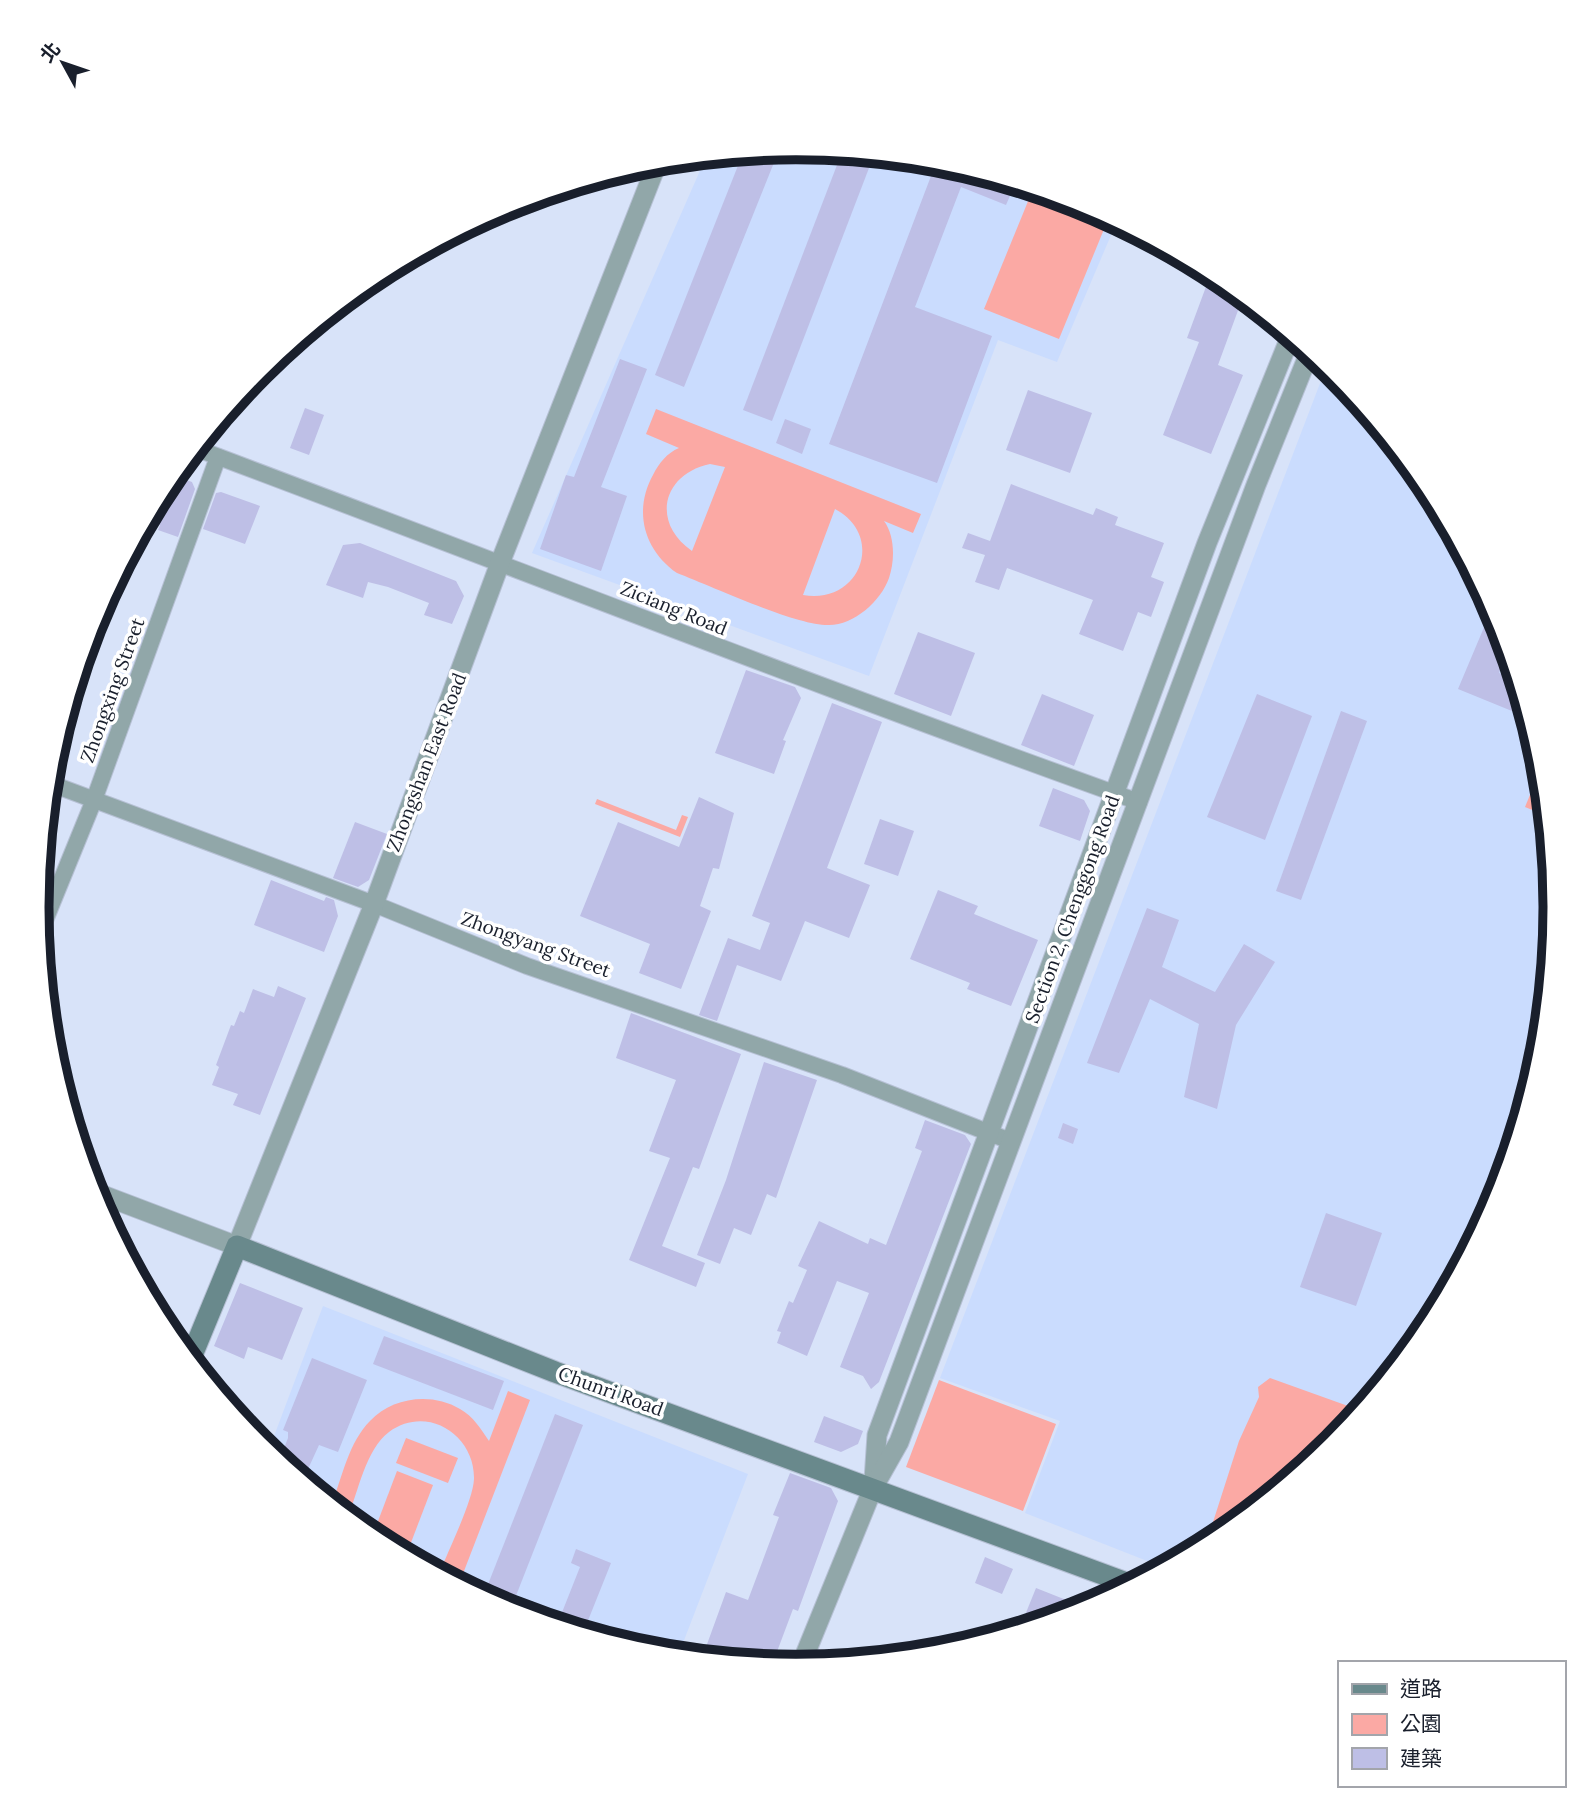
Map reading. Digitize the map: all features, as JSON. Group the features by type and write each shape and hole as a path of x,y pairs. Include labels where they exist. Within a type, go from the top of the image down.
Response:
{"main road":[{"name":"Zhongshan East Road","path":"194,1350 237,1246"},
{"name":"Chunri Road","path":"237,1246 555,1371 1120,1581"}],"street":[{"name":"Zhongshan East Road","path":"237,1246 374,904 500,563 653,174"},
{"name":"Section 2, Chenggong Road","path":"873,1488 877,1435 1196,572 1287,344"},
{"name":"Section 2, Chenggong Road","path":"805,1655 873,1488 899,1442 1220,581 1306,361"},
{"name":"Ziciang Road","path":"204,451 743,658 1139,802"},
{"name":"Zhongxing Street","path":"49,912 94,800 218,457"},
{"path":"1196,572 1220,581"},
{"path":"1160,668 1185,677"},
{"name":"Zhongyang Street","path":"59,787 374,904 527,966 842,1076 1010,1141"},
{"name":"Chunri Road","path":"107,1197 237,1246"}],"shaded area":[{"path":"796,160 894,166 990,185 1083,217 1113,231 1057,362 998,340 869,676 532,553 702,166"},
{"path":"1323,377 1390,452 1444,534 1487,621 1519,714 1530,762 1538,810 1544,908 1538,1005 1519,1101 1487,1194 1444,1281 1418,1323 1390,1363 1359,1400 1289,1470 1252,1501 1154,1564 1025,1513 1060,1421 940,1378"},
{"path":"323,1306 748,1474 682,1646 603,1630 510,1598 466,1578 423,1555 341,1501 272,1440"}],"green space":[{"path":"1029,198 1105,227 1059,339 984,309"},
{"path":"656,409 921,514 913,533 884,521 892,541 891,571 880,595 865,610 838,624 815,624 797,619 677,573 657,553 645,529 644,502 658,466 679,448 646,434","holes":["710,464 725,467 692,551 679,540 671,527 667,514 668,501 672,489 681,478 694,469","835,509 851,521 860,535 860,566 852,579 839,590 823,595 803,595"]},
{"path":"1534,785 1538,812 1525,807"},
{"path":"597,799 676,830 682,815 688,817 680,837 595,804"},
{"path":"1270,1378 1352,1407 1289,1470 1252,1501 1210,1530 1239,1441 1259,1397 1258,1387"},
{"path":"939,1380 1056,1424 1023,1511 906,1467"},
{"path":"508,1391 530,1400 462,1576 443,1565 465,1513 474,1479 472,1463 466,1449 458,1437 446,1428 418,1421 404,1424 389,1432 374,1449 351,1508 335,1496 347,1460 363,1429 379,1413 401,1402 425,1399 449,1404 465,1412 489,1441"},
{"path":"406,1438 458,1458 448,1483 396,1463"},
{"path":"397,1471 433,1485 409,1547 376,1526"}],"building":[{"path":"775,161 684,387 655,375 739,163"},
{"path":"838,162 871,164 772,421 743,410"},
{"path":"912,169 1012,192 1006,205 961,187 915,307 992,336 937,483 829,444 931,176"},
{"path":"1207,284 1240,305 1218,365 1243,375 1211,454 1163,435 1199,342 1187,338"},
{"path":"620,359 647,369 601,487 627,496 601,571 540,549 566,475 574,477"},
{"path":"1028,390 1092,413 1070,473 1006,450"},
{"path":"305,408 324,415 309,455 290,448"},
{"path":"785,419 811,429 802,454 776,443"},
{"path":"184,479 192,482 195,489 178,537 158,530 160,525 156,523"},
{"path":"1011,484 1093,515 1096,508 1118,517 1115,525 1164,543 1151,577 1164,582 1151,617 1138,612 1123,651 1079,634 1093,600 1007,568 999,590 975,582 985,555 962,548 968,533 990,541"},
{"path":"221,492 260,506 245,544 203,529 216,493"},
{"path":"360,543 456,581 464,596 452,624 424,615 429,603 388,587 368,582 363,598 326,585 343,545"},
{"path":"1487,621 1503,663 1499,673 1507,676 1519,714 1458,689"},
{"path":"918,632 975,653 951,716 894,694"},
{"path":"746,670 795,687 801,698 783,740 786,741 774,774 715,753"},
{"path":"1042,694 1094,715 1074,766 1021,745"},
{"path":"1257,694 1312,716 1265,840 1207,817"},
{"path":"832,703 882,722 827,868 870,885 849,938 805,921 781,981 737,965 717,1021 699,1015 728,938 760,950 770,923 752,916"},
{"path":"1341,711 1367,721 1301,900 1276,891"},
{"path":"1053,788 1084,800 1090,811 1080,841 1039,826"},
{"path":"699,797 734,813 719,869 713,868 700,906 711,911 681,989 639,973 650,944 580,916 618,822 679,847"},
{"path":"880,819 914,831 898,876 864,864"},
{"path":"355,822 387,834 369,880 358,887 333,878"},
{"path":"271,880 324,901 326,897 334,900 338,916 324,952 254,925"},
{"path":"938,890 978,906 974,914 1038,940 1011,1006 967,989 970,983 910,959"},
{"path":"1147,908 1179,920 1162,967 1215,992 1244,944 1275,962 1236,1025 1217,1109 1184,1097 1199,1024 1150,999 1119,1073 1087,1063"},
{"path":"278,986 306,998 260,1115 233,1105 238,1094 212,1085 219,1067 216,1065 231,1025 234,1026 240,1011 244,1013 253,989 274,997"},
{"path":"631,1013 741,1054 699,1169 693,1167 662,1246 705,1263 696,1287 629,1260 670,1158 649,1151 676,1080 616,1058"},
{"path":"764,1062 817,1080 776,1198 767,1194 751,1235 734,1228 720,1264 697,1255 726,1180"},
{"path":"925,1120 965,1135 971,1144 879,1382 871,1389 863,1376 840,1367 869,1293 837,1281 807,1356 777,1343 781,1332 777,1331 789,1301 793,1303 807,1270 798,1266 819,1221 868,1244 870,1238 886,1245 922,1151 915,1148"},
{"path":"1063,1123 1078,1129 1073,1144 1058,1138"},
{"path":"1326,1213 1382,1233 1356,1306 1300,1287"},
{"path":"240,1283 303,1308 282,1360 248,1347 244,1359 214,1346"},
{"path":"384,1336 504,1381 493,1410 373,1364"},
{"path":"312,1358 367,1380 338,1452 319,1445 307,1472 283,1450 288,1432 283,1430"},
{"path":"555,1414 583,1425 514,1600 487,1587"},
{"path":"824,1416 863,1431 858,1444 841,1452 814,1442"},
{"path":"790,1473 831,1488 838,1501 798,1611 793,1609 776,1654 705,1649 726,1592 748,1600 779,1517 773,1515"},
{"path":"576,1549 611,1563 586,1625 560,1616 580,1567 571,1563"},
{"path":"985,1557 1013,1569 1002,1594 975,1583"},
{"path":"1036,1588 1072,1602 1037,1615 1023,1619"}]}
